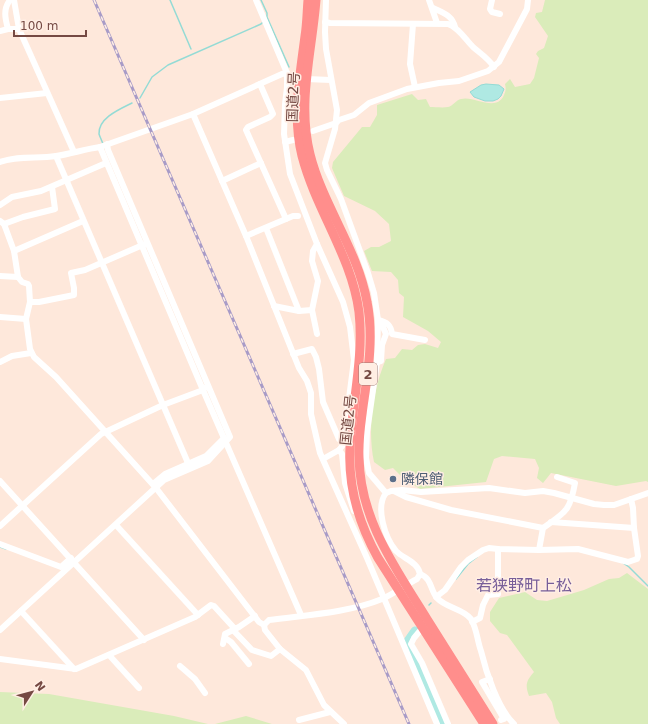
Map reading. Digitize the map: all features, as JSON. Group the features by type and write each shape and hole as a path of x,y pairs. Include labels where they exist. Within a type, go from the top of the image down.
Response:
{"highway":[{"name":"国道2号","path":"308,0 306,36 298,91 297,110 299,145 306,171 346,264 357,300 361,341 360,368 350,443 350,466 355,499 361,523 378,558 402,588 497,722"},
{"name":"国道2号","path":"316,0 306,79 304,121 310,155 320,184 355,262 368,303 371,327 370,348 358,456 364,496 372,523 402,588 484,724"}],"street":[{"path":"8,29 5,14 6,7 10,0"},
{"path":"14,0 19,29 74,152"},
{"path":"256,0 287,74 284,115 285,142 293,182 354,332 353,372 344,441 339,450 323,459"},
{"path":"326,0 326,49 337,110 336,123 325,163 341,199 368,272 374,293 378,323 377,362 367,432 366,458 369,473 386,493"},
{"path":"429,0 437,23"},
{"path":"492,0 490,9 492,12 500,14"},
{"path":"313,130 336,123 338,120 354,115 369,104 415,87 459,81 488,71 499,62 527,9 528,0"},
{"path":"432,8 447,14 454,21 455,27"},
{"path":"325,22 448,24 455,27 473,47 488,59 494,67"},
{"path":"413,24 410,64 415,87"},
{"path":"0,31 19,29"},
{"path":"0,162 22,157 56,156 103,146 193,114 282,74 287,74"},
{"path":"306,79 331,80"},
{"path":"260,84 273,114 270,118 246,128 286,219"},
{"path":"0,98 47,93"},
{"path":"193,114 246,236 293,354 309,386 311,393 311,414 320,453 384,598 437,724"},
{"path":"285,142 293,140"},
{"path":"0,630 73,560 116,525 165,474 206,456 230,437 145,244 106,163 103,146"},
{"path":"103,146 108,150 225,440 301,615"},
{"path":"56,156 188,463"},
{"path":"0,205 12,197 42,191 106,163"},
{"path":"222,180 261,163"},
{"path":"52,187 55,209 2,222 14,251 18,277 22,282 28,284 29,286 30,302 26,319 31,353 37,361 56,377 155,486 259,622 264,625 280,649 306,670 319,697 330,712 344,724"},
{"path":"246,236 293,216 298,216"},
{"path":"14,251 83,221"},
{"path":"266,228 299,311"},
{"path":"30,302 39,302 74,295 71,273 85,270 145,244"},
{"path":"317,244 313,252 312,261 318,281 312,310 317,334"},
{"path":"0,276 18,277"},
{"path":"274,306 299,311 312,310"},
{"path":"0,317 26,319"},
{"path":"378,323 386,322 389,325 392,334 425,340"},
{"path":"293,354 312,349 319,369 323,402 339,439 344,441"},
{"path":"0,362 12,356 31,353"},
{"path":"0,526 105,431 205,388"},
{"path":"155,486 171,476 208,461 225,440"},
{"path":"339,450 342,454 345,482 350,502 361,523"},
{"path":"539,550 543,528 565,513 573,498 575,483 557,477"},
{"path":"0,481 144,640"},
{"path":"420,574 417,566 396,550 390,542 383,525 381,503 382,497 386,493 394,491 421,492 489,488 525,493 543,491 554,492 594,504 604,505 614,505 648,493"},
{"path":"394,491 406,497 451,510 543,528"},
{"path":"436,597 445,590 461,567 468,560 483,550 489,548 498,551 578,549 628,562 637,559 638,556 631,499"},
{"path":"551,522 634,528"},
{"path":"116,525 198,615"},
{"path":"0,544 61,567 73,560"},
{"path":"472,622 480,618 482,605 488,594 498,594 498,551"},
{"path":"264,625 269,620 354,607 384,598 417,579 420,574"},
{"path":"420,574 425,575 430,581 436,597 451,608 466,614 472,622 490,679 504,711 512,723"},
{"path":"0,659 74,669 144,640 198,615 209,606 213,605 252,650 271,656 280,649"},
{"path":"21,611 74,669"},
{"path":"248,664 231,642 224,641 225,634 239,627 255,616"},
{"path":"419,632 414,638 412,644 448,724"},
{"path":"109,655 139,688"},
{"path":"413,667 421,663"},
{"path":"180,666 195,679 205,693"},
{"path":"490,679 482,682 504,719 497,722"},
{"path":"299,720 330,712"}],"green space":[{"path":"545,0 648,0 648,482 646,481 616,486 551,473 543,483 537,478 539,468 535,459 502,456 494,459 486,482 420,489 405,480 393,468 385,470 374,462 371,436 372,409 381,371 386,359 395,358 402,349 412,350 418,345 425,344 438,348 441,342 428,331 403,317 404,297 399,293 398,280 391,272 372,271 364,251 371,247 379,247 391,241 389,224 375,211 344,196 332,168 333,162 362,127 370,127 377,115 377,105 412,94 418,100 426,99 430,107 448,107 459,100 466,98 496,103 504,95 506,90 505,84 510,79 515,87 530,84 534,78 539,58 536,54 544,48 548,36 535,17 536,13 542,12"},
{"path":"627,573 648,589 648,724 560,724 556,718 552,702 546,693 529,696 527,683 534,672 507,635 500,633 490,621 490,612 499,598 525,592 537,600 547,601 584,590 609,579 619,578"},
{"path":"0,692 49,694 174,716 208,724 0,724"},
{"path":"246,716 272,724 215,724"}],"water":[{"path":"481,85 499,85 504,89 498,99 493,101 485,101 474,97 470,92"}],"waterway":[{"path":"170,0 191,49"},
{"path":"261,0 289,67"},
{"path":"140,98 152,77 168,65 263,22"},
{"path":"103,144 99,134 102,123 111,115 132,103"},
{"path":"0,547 6,549"},
{"path":"456,579 468,564 477,557"},
{"path":"623,563 648,586"},
{"path":"415,631 408,641 444,724"}],"railway":[{"path":"94,0 409,724"}],"place":[{"name":"隣保館","path":"393,479"}],"district":[{"name":"若狭野町上松","path":"524,585"}]}
